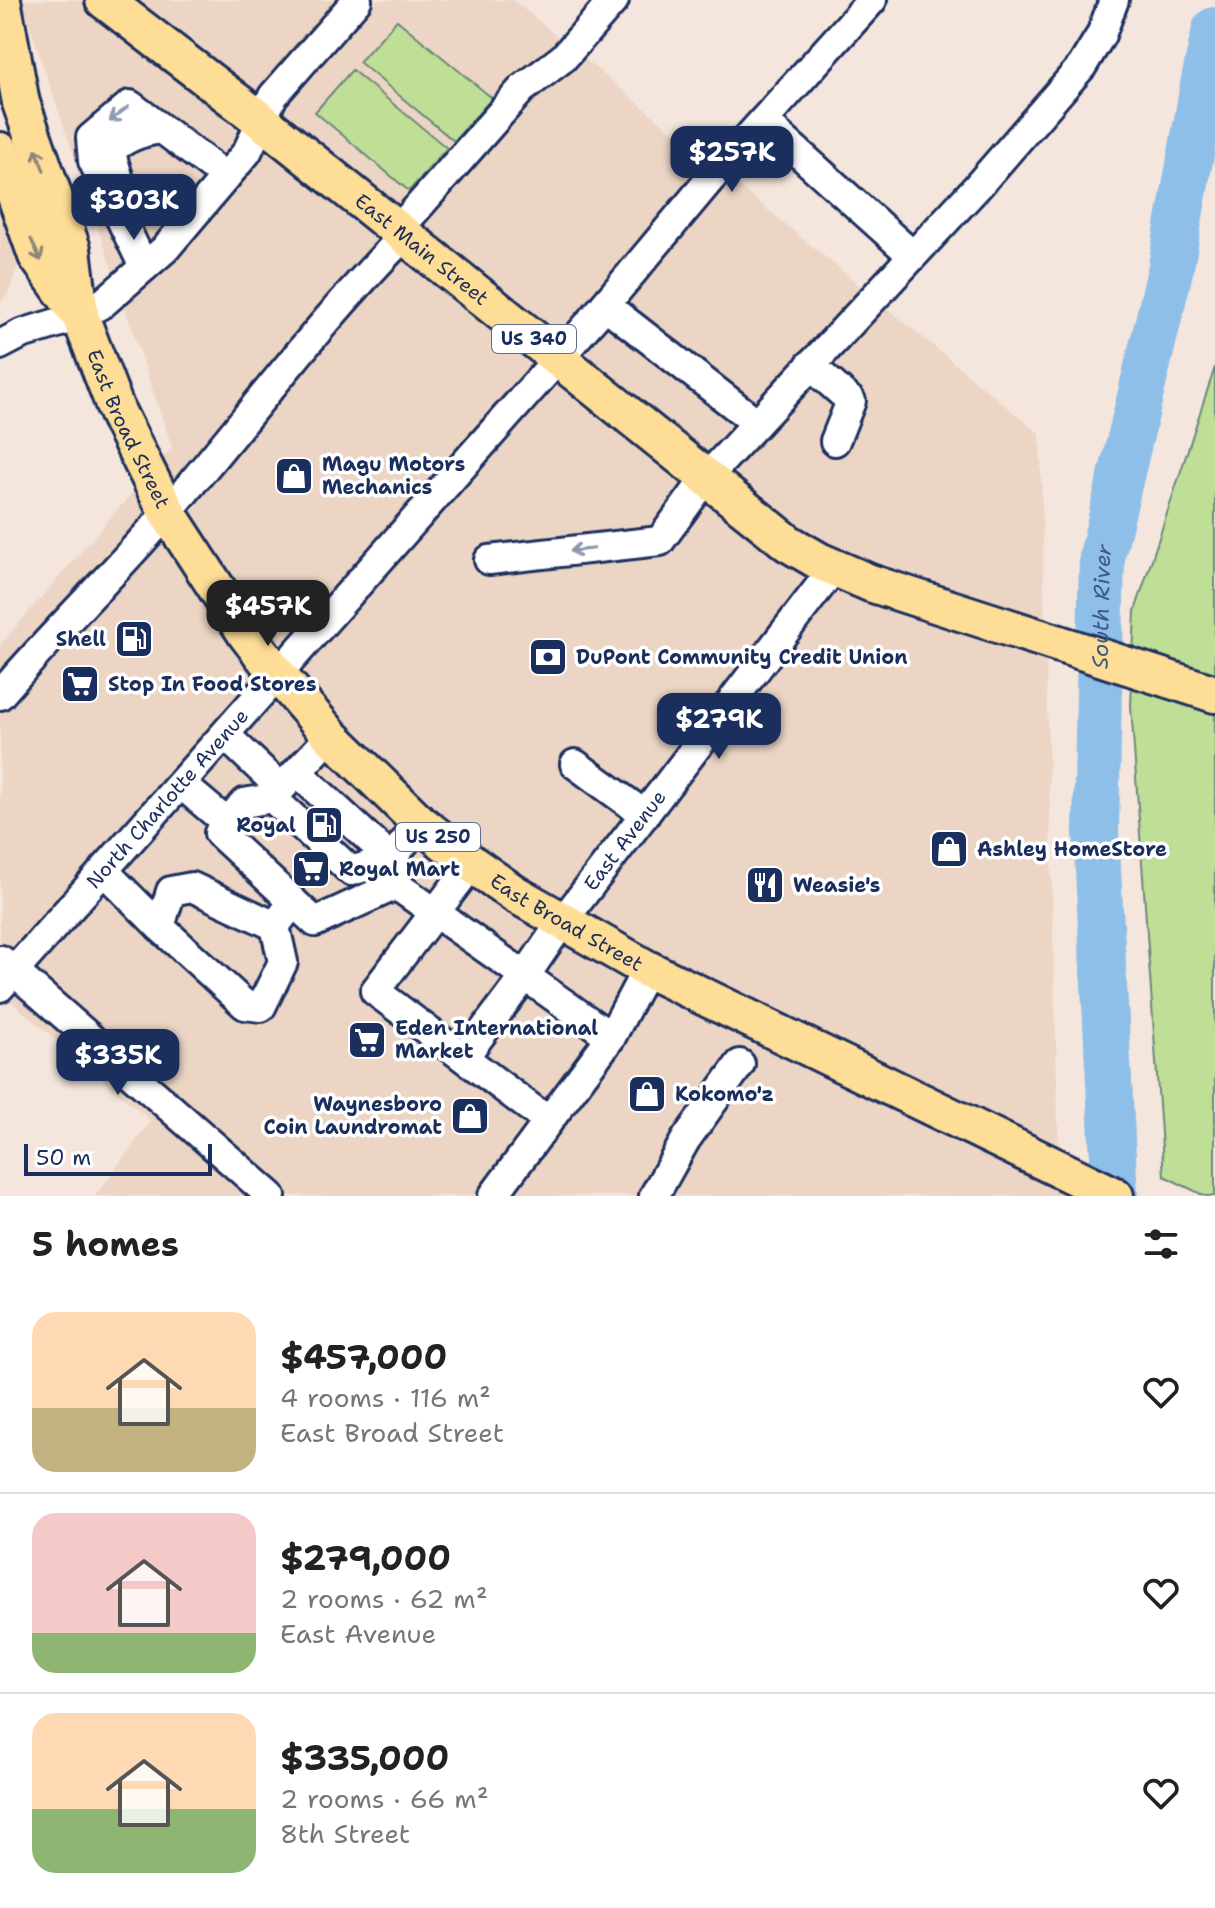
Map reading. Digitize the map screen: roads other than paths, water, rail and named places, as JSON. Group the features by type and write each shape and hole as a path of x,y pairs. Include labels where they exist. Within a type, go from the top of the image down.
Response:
{"main road":[{"name":"East Broad Street","path":"2,0 21,103 72,249 80,316 117,412 167,512 247,635 331,736 420,823 472,864 562,922 647,969 1110,1194"},
{"name":"East Main Street","path":"104,0 262,121 788,543 870,583 1215,694"},
{"name":"East Broad Street","path":"0,151 37,256 80,316"}],"street":[{"path":"0,345 21,334 80,316 103,303 144,267 190,222 247,152 273,96 357,0"},
{"path":"0,695 167,512 522,89 563,58 614,0"},
{"name":"North Charlotte Avenue","path":"5,972 104,871 872,0"},
{"path":"489,560 660,541 706,478 977,187 1082,66 1101,35 1114,0"},
{"path":"144,267 93,161 91,138 130,105 226,177"},
{"path":"763,121 912,255"},
{"path":"127,233 133,212 110,151 140,132 161,129"},
{"path":"605,305 757,423"},
{"path":"810,365 851,401 835,441"},
{"name":"East Avenue","path":"464,1057 562,922 834,568"},
{"path":"225,735 283,786 394,872 435,912 611,1037"},
{"path":"331,736 283,786 244,803 219,833 315,922 394,872 420,823"},
{"path":"575,764 645,815"},
{"path":"181,784 227,823"},
{"path":"472,864 375,991 548,1121"},
{"path":"104,871 245,1005 261,1007 283,962 275,926 293,902"},
{"path":"160,927 171,891 192,887 275,926"},
{"path":"493,1196 611,1037 647,969"},
{"path":"5,972 271,1196"},
{"path":"654,1196 686,1139 740,1064"}],"waterway":[{"name":"South River","path":"1115,1196 1096,831 1102,556 1171,267 1215,30"}],"place":[{"name":"Magu Motors Mechanics","path":"294,476"},
{"name":"Shell","path":"134,639"},
{"name":"DuPont Community Credit Union","path":"548,657"},
{"name":"Stop In Food Stores","path":"80,684"},
{"name":"Royal","path":"324,825"},
{"name":"Ashley HomeStore","path":"949,849"},
{"name":"Royal Mart","path":"311,869"},
{"name":"Weasie's","path":"765,885"},
{"name":"Eden International Market","path":"367,1040"},
{"name":"Kokomo'z","path":"647,1094"},
{"name":"Waynesboro Coin Laundromat","path":"470,1116"}]}
